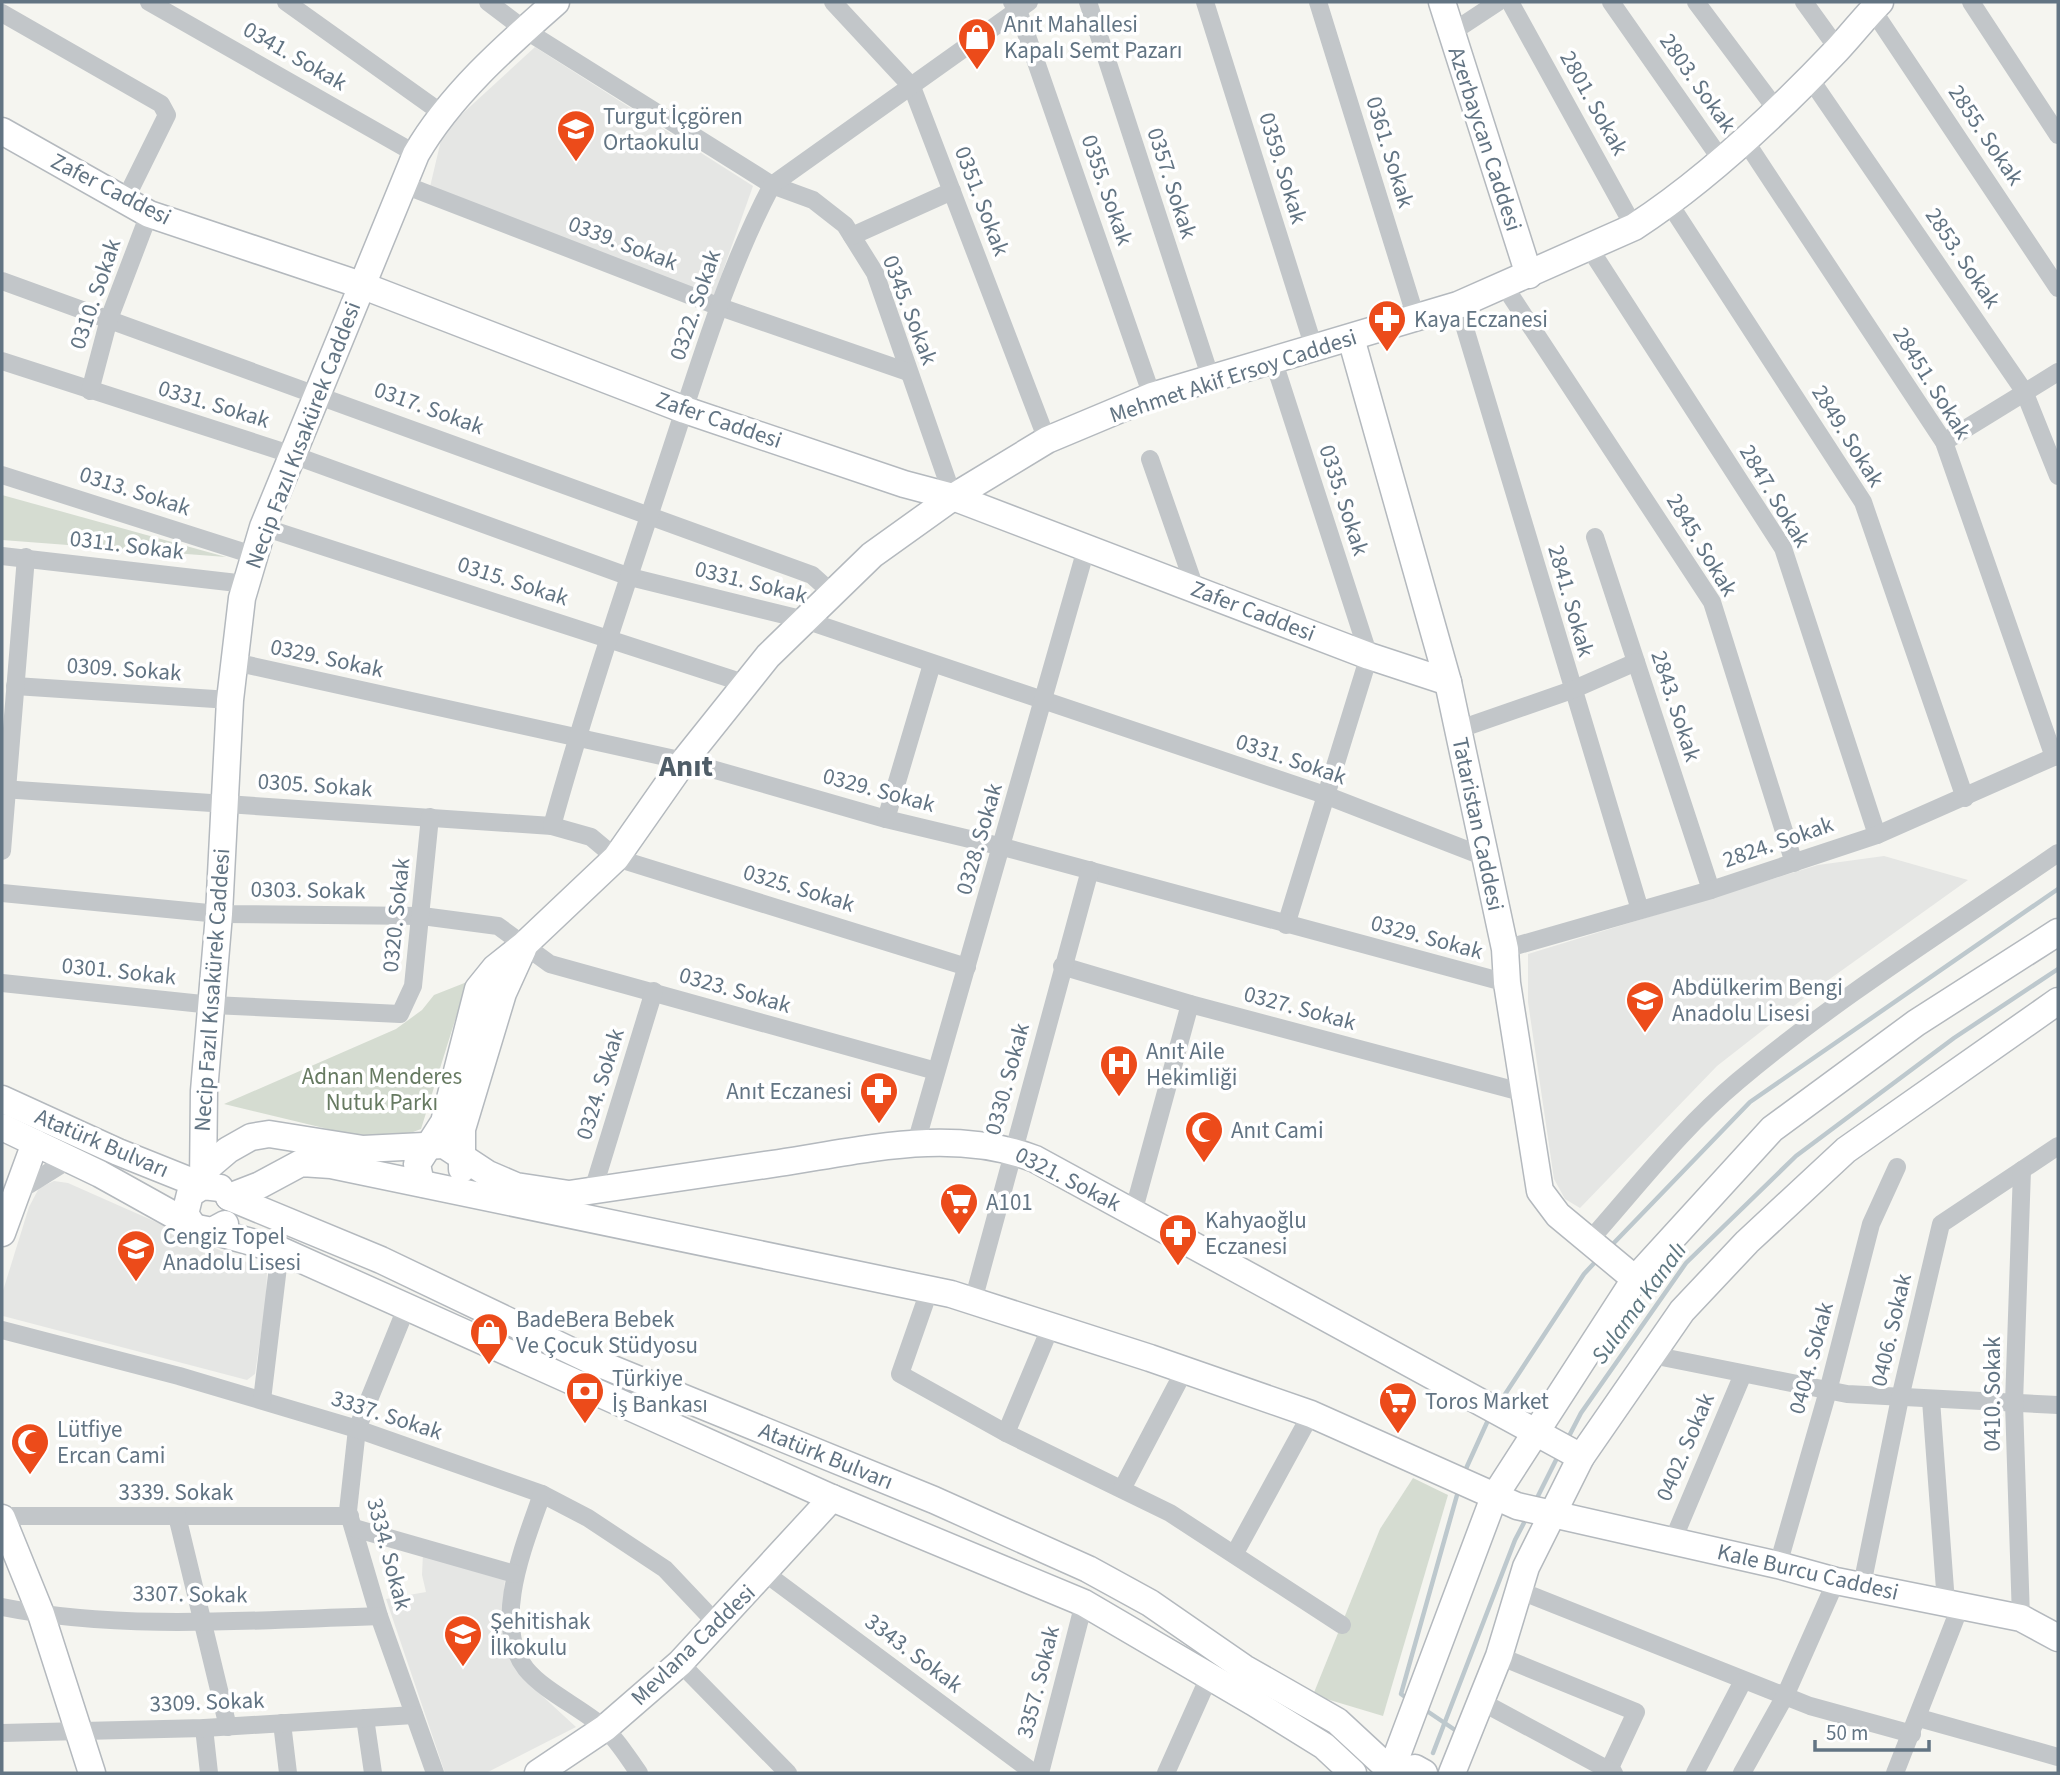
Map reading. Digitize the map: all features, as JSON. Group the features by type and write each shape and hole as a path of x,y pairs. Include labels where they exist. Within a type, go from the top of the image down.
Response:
{"street":[{"name":"0341. Sokak","path":"149,2 416,154"},
{"path":"286,2 443,114"},
{"name":"0345. Sokak","path":"488,2 525,30 772,185 813,200 845,225 875,273 953,497"},
{"name":"Necip Fazıl Kısakürek Caddesi","path":"203,1186 203,1109 219,914 230,700 246,584 253,555 316,393 416,154 443,114 556,2"},
{"name":"0351. Sokak","path":"833,2 912,87 1047,440"},
{"name":"0357. Sokak","path":"1088,2 1211,379"},
{"name":"0359. Sokak","path":"1205,2 1314,348"},
{"name":"0361. Sokak","path":"1318,2 1416,318"},
{"name":"Azerbaycan Caddesi","path":"1442,2 1529,275"},
{"path":"1451,33 1498,2"},
{"name":"2801. Sokak","path":"1510,2 1634,227"},
{"name":"2803. Sokak","path":"1611,2 1720,158"},
{"path":"1696,2 1776,109"},
{"path":"1804,2 1838,49"},
{"path":"1971,2 2058,135"},
{"name":"0322. Sokak","path":"552,825 577,737 720,307 748,229 772,185 912,87 1020,4"},
{"name":"0355. Sokak","path":"1020,4 1152,396"},
{"name":"Mehmet Akif Ersoy Caddesi","path":"429,1147 444,1122 478,989 495,968 524,945 616,858 684,761 768,656 872,555 953,497 1047,440 1152,396 1458,305 1590,249 1634,227 1669,203 1744,139 1838,49 1876,6"},
{"name":"2855. Sokak","path":"1876,6 2058,288"},
{"path":"2,13 161,104 167,115 125,200"},
{"name":"2853. Sokak","path":"1810,77 2024,391 2058,476"},
{"name":"Zafer Caddesi","path":"2,131 149,214 361,285 685,410 904,484 953,497 1369,656 1448,682"},
{"name":"28451. Sokak","path":"1744,139 1944,442 2056,756"},
{"name":"0339. Sokak","path":"402,184 720,307 908,372"},
{"path":"852,236 952,191"},
{"name":"2849. Sokak","path":"1669,203 1863,502 1965,798"},
{"name":"0310. Sokak","path":"90,391 109,319 149,214"},
{"name":"2847. Sokak","path":"1590,249 1783,548 1877,835"},
{"name":"0317. Sokak","path":"2,281 109,319 177,347 316,393 812,575 832,593"},
{"name":"2845. Sokak","path":"1503,284 1712,602 1794,863"},
{"name":"2841. Sokak","path":"1458,305 1640,910"},
{"name":"Tataristan Caddesi","path":"1351,338 1448,682 1505,949 1507,983 1540,1191 1558,1215 1635,1279"},
{"name":"0335. Sokak","path":"1273,359 1369,656"},
{"name":"0331. Sokak","path":"2,361 293,455 629,577 806,620 1325,795 1485,857"},
{"path":"1944,442 2058,372"},
{"path":"1150,459 1195,588"},
{"name":"0313. Sokak","path":"2,475 253,555"},
{"name":"0315. Sokak","path":"262,527 747,684"},
{"name":"2843. Sokak","path":"1595,537 1711,890"},
{"name":"0328. Sokak","path":"916,1143 1003,847 1086,549"},
{"name":"0311. Sokak","path":"2,556 246,584"},
{"path":"2,851 4,789 26,557"},
{"path":"1286,925 1369,656"},
{"name":"0329. Sokak","path":"234,662 684,761 886,819 1003,847 1507,983"},
{"path":"1457,730 1572,690 1636,662"},
{"path":"886,819 932,664"},
{"name":"0309. Sokak","path":"15,686 230,700"},
{"name":"2824. Sokak","path":"1505,949 1711,890 1877,835 2056,756"},
{"name":"0305. Sokak","path":"4,789 552,825 591,837 616,858"},
{"name":"0320. Sokak","path":"400,1014 413,986 430,817"},
{"path":"1599,1249 1686,1132 1736,1083 1810,1024 2058,853"},
{"name":"0325. Sokak","path":"616,858 967,967"},
{"name":"0330. Sokak","path":"973,1301 1090,870"},
{"name":"0303. Sokak","path":"2,892 219,914 422,916 498,926 524,945"},
{"path":"1452,1773 1499,1656 1526,1567 1554,1514 1560,1447 1635,1279 1772,1129 1916,1023 2058,932"},
{"path":"429,1147 417,1164 420,1179 436,1186 458,1180 462,1129 503,993 524,945"},
{"name":"0323. Sokak","path":"524,945 550,964 936,1071"},
{"name":"0327. Sokak","path":"1062,966 1191,1004 1525,1093"},
{"name":"0301. Sokak","path":"2,983 212,1005 400,1014"},
{"name":"0324. Sokak","path":"593,1190 654,992"},
{"path":"1424,1773 1415,1769 1390,1772 1416,1704 1483,1492 1560,1447 1652,1355 1682,1311 1747,1242 1846,1150 2058,1001"},
{"path":"1133,1213 1191,1004"},
{"name":"Atatürk Bulvarı","path":"2,1099 118,1152 203,1186"},
{"name":"Atatürk Bulvarı","path":"2,1127 201,1227 280,1250 832,1498 1084,1603 1324,1746 1353,1773"},
{"path":"203,1186 208,1167 228,1150 260,1136 293,1136 363,1149 444,1145 461,1158"},
{"path":"5,1223 35,1143"},
{"name":"0321. Sokak","path":"461,1158 516,1186 569,1194 916,1143 976,1143 1013,1150 1035,1159 1560,1447"},
{"name":"0406. Sokak","path":"1742,1773 1849,1583 1900,1398 1941,1224 2058,1146"},
{"path":"5,1223 26,1186 69,1159"},
{"name":"Kale Burcu Caddesi","path":"229,1197 260,1185 302,1163 436,1186 929,1290 1051,1326 1311,1414 1483,1492 1554,1514 1778,1564 1849,1583 2021,1618 2058,1638"},
{"name":"0404. Sokak","path":"1778,1564 1828,1391 1871,1224 1896,1167"},
{"name":"0410. Sokak","path":"2021,1618 2014,1403 2022,1170"},
{"path":"203,1186 218,1187 229,1197 229,1218 219,1229 201,1227 186,1214 186,1201 196,1189 203,1186"},
{"name":"Atatürk Bulvarı","path":"229,1197 381,1260 588,1359 934,1500 1088,1569 1150,1603 1244,1668 1337,1721 1390,1772"},
{"path":"262,1400 280,1250"},
{"path":"929,1290 900,1374 1006,1433 1122,1489 1235,1553 1342,1625"},
{"name":"3334. Sokak","path":"407,1306 357,1429 348,1491 352,1522 379,1616 435,1773"},
{"path":"1006,1433 1051,1326"},
{"name":"3337. Sokak","path":"2,1330 262,1400 357,1429 542,1494 588,1518 664,1569 718,1625"},
{"path":"1652,1355 1828,1391 1931,1400 2058,1405"},
{"path":"1122,1489 1184,1371"},
{"name":"0402. Sokak","path":"1673,1540 1743,1374"},
{"path":"1895,1773 1916,1726 1953,1605 1931,1400"},
{"path":"1235,1553 1311,1414"},
{"path":"542,1494 515,1574 511,1608 517,1653 527,1670 605,1728 639,1773"},
{"name":"Mevlana Caddesi","path":"538,1773 605,1728 680,1663 718,1625 832,1498"},
{"path":"177,1516 228,1727"},
{"name":"3339. Sokak","path":"2,1517 177,1516 352,1522 515,1574"},
{"path":"2,1517 41,1615 92,1773"},
{"name":"3343. Sokak","path":"765,1573 1034,1773"},
{"path":"1518,1590 1784,1696 2058,1757"},
{"name":"3357. Sokak","path":"1040,1773 1084,1603"},
{"name":"3307. Sokak","path":"2,1606 41,1615 202,1622 379,1616"},
{"path":"1480,1701 1611,1772 1636,1712 1499,1656"},
{"path":"680,1663 788,1773"},
{"path":"1166,1773 1209,1677"},
{"path":"1695,1773 1743,1681"},
{"name":"3309. Sokak","path":"2,1733 228,1727 414,1715"},
{"path":"365,1718 373,1773"},
{"path":"282,1723 288,1773"},
{"path":"204,1728 209,1773"}],"shaded area":[{"name":"Turgut İçgören Ortaokulu","path":"535,47 753,186 714,296 430,187 441,140 450,125"},
{"name":"Abdülkerim Bengi Anadolu Lisesi","path":"1884,856 1968,880 1813,991 1717,1066 1580,1208 1565,1199 1554,1179 1528,1002 1528,954 1818,865"},
{"name":"Cengiz Topel Anadolu Lisesi","path":"54,1181 68,1183 267,1271 266,1300 255,1374 247,1380 3,1316 2,1294 29,1207 39,1188"},
{"name":"Şehitishak İlkokulu","path":"423,1553 505,1579 503,1605 526,1681 576,1727 486,1773 445,1773 386,1599 426,1592 422,1575"}],"green space":[{"path":"2,495 226,557 2,540"},
{"name":"Adnan Menderes Nutuk Parkı","path":"467,982 421,1129 397,1138 357,1136 224,1104 396,1029 422,1010 434,995"},
{"path":"1413,1478 1448,1495 1383,1716 1313,1695 1380,1529"}],"waterway":[{"path":"1609,1248 1750,1102 2058,889"},
{"name":"Sulama Kanalı","path":"1567,1440 1581,1413 1686,1263 1796,1156 1954,1038 2058,969"},
{"path":"1500,1402 1584,1274 1598,1259"},
{"path":"1464,1473 1489,1418"},
{"name":"Sulama Kanalı","path":"1536,1500 1559,1454"},
{"path":"1408,1699 1401,1694 1459,1488"},
{"name":"Sulama Kanalı","path":"1433,1753 1515,1540 1527,1517"},
{"path":"1424,1709 1458,1732"}],"place":[{"name":"Anıt Mahallesi Kapalı Semt Pazarı","path":"977,71"},
{"name":"Turgut İçgören Ortaokulu","path":"576,163"},
{"name":"Kaya Eczanesi","path":"1387,353"},
{"name":"Abdülkerim Bengi Anadolu Lisesi","path":"1645,1034"},
{"name":"Anıt Aile Hekimliği","path":"1119,1098"},
{"name":"Anıt Eczanesi","path":"879,1125"},
{"name":"Anıt Cami","path":"1204,1164"},
{"name":"A101","path":"959,1236"},
{"name":"Kahyaoğlu Eczanesi","path":"1178,1267"},
{"name":"Cengiz Topel Anadolu Lisesi","path":"136,1283"},
{"name":"BadeBera Bebek Ve Çocuk Stüdyosu","path":"489,1366"},
{"name":"Türkiye İş Bankası","path":"585,1425"},
{"name":"Toros Market","path":"1398,1435"},
{"name":"Lütfiye Ercan Cami","path":"30,1476"},
{"name":"Şehitishak İlkokulu","path":"463,1668"}],"district":[{"name":"Anıt","path":"686,766"}]}
